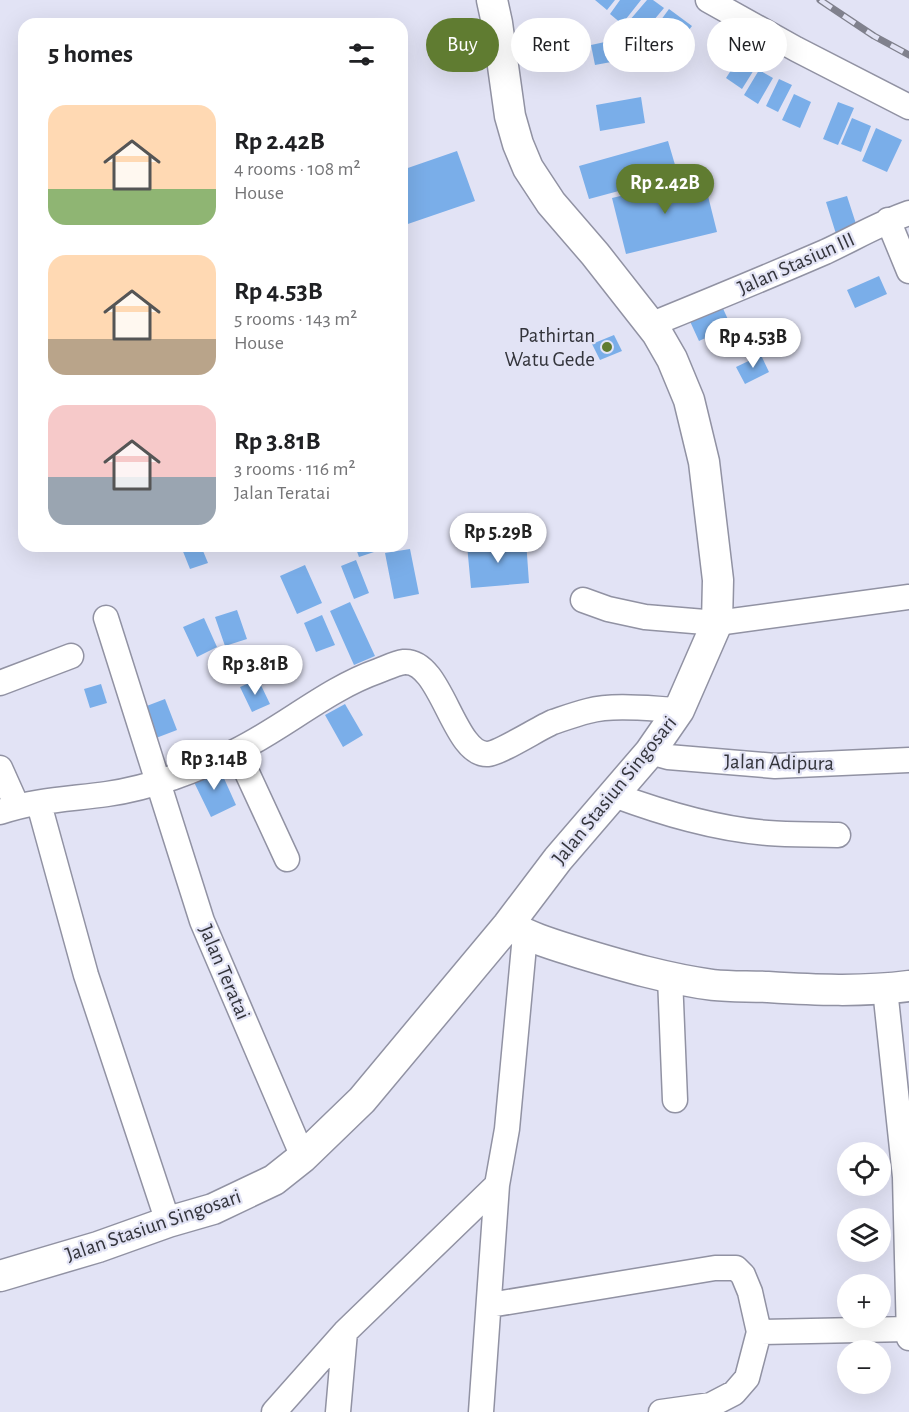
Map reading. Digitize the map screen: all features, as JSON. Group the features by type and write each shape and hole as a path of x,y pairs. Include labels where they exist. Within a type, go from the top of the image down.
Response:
{"street":[{"name":"Jalan Stasiun Singosari","path":"0,1276 213,1209 274,1180 303,1158 362,1100 516,930 558,859 650,752 679,710 717,622 718,580 704,462 689,400 677,369 657,333 595,254 551,203 528,168 510,116 492,0"},
{"path":"708,0 796,49 909,107"},
{"name":"Jalan Stasiun III","path":"650,325 812,258 898,217"},
{"path":"898,217 909,271"},
{"path":"583,600 608,609 645,617 717,622 909,597"},
{"name":"Jalan Teratai","path":"106,618 202,921 303,1158"},
{"path":"0,682 71,656"},
{"path":"19,807 111,794 158,783 237,751 355,679 403,662 412,663 423,670 447,705 466,744 477,752 489,754 551,723 590,710 629,708 679,710"},
{"path":"237,751 287,859"},
{"name":"Jalan Adipura","path":"650,752 668,757 775,766 909,760"},
{"path":"0,768 19,807 86,975 168,1222"},
{"path":"614,795 672,815 715,824 766,833 838,835"},
{"path":"480,1412 490,1305 497,1185 507,1129 516,930 596,958 670,977 715,985 799,989 897,987 905,1177 908,1334 759,1332"},
{"path":"670,977 675,1100"},
{"path":"274,1412 345,1332 497,1185"},
{"path":"490,1305 715,1268 736,1268 743,1275 750,1292 759,1332 747,1378 734,1393 711,1405 661,1412"},
{"path":"338,1412 345,1332"}],"building":[{"path":"595,0 615,0 607,10"},
{"path":"620,0 641,0 627,18 615,18 610,14"},
{"path":"647,0 653,0 664,8 656,18 632,18"},
{"path":"669,9 681,18 662,18"},
{"path":"603,42 603,64 595,65 591,45"},
{"path":"730,72 753,72 742,89 726,78"},
{"path":"758,72 773,78 758,104 744,95"},
{"path":"779,79 792,85 778,112 766,106"},
{"path":"794,94 811,102 800,128 782,120"},
{"path":"641,97 645,123 600,131 596,105"},
{"path":"838,102 854,108 838,145 823,139"},
{"path":"852,118 871,126 861,152 841,144"},
{"path":"876,128 902,140 887,172 862,161"},
{"path":"668,141 678,175 589,199 579,166"},
{"path":"457,151 475,201 408,224 408,168"},
{"path":"703,176 717,232 626,254 612,198"},
{"path":"847,196 858,230 837,237 826,202"},
{"path":"879,276 887,294 855,308 847,290"},
{"path":"720,302 731,326 699,341 688,317"},
{"name":"Pathirtan Watu Gede","path":"614,335 622,351 600,360 592,344"},
{"path":"761,355 769,372 745,384 736,367"},
{"path":"526,540 529,583 471,588 467,545"},
{"path":"410,549 419,594 394,599 385,553 408,552"},
{"path":"183,552 203,552 208,563 190,569"},
{"path":"357,552 374,552 359,557"},
{"path":"356,560 369,593 354,599 341,566"},
{"path":"305,565 322,603 297,614 280,576"},
{"path":"350,602 375,656 354,665 330,611"},
{"path":"237,610 247,639 225,646 215,617"},
{"path":"322,615 335,645 316,652 304,623"},
{"path":"204,618 217,647 197,657 183,627"},
{"path":"258,679 270,704 252,712 240,687"},
{"path":"101,684 107,703 90,708 84,689"},
{"path":"165,699 177,730 156,738 144,707"},
{"path":"345,704 363,735 343,747 325,715"},
{"path":"218,765 236,805 211,817 192,778"}],"railway":[{"path":"820,0 874,36 909,55"}],"place":[{"name":"Pathirtan Watu Gede","path":"607,347"}]}
